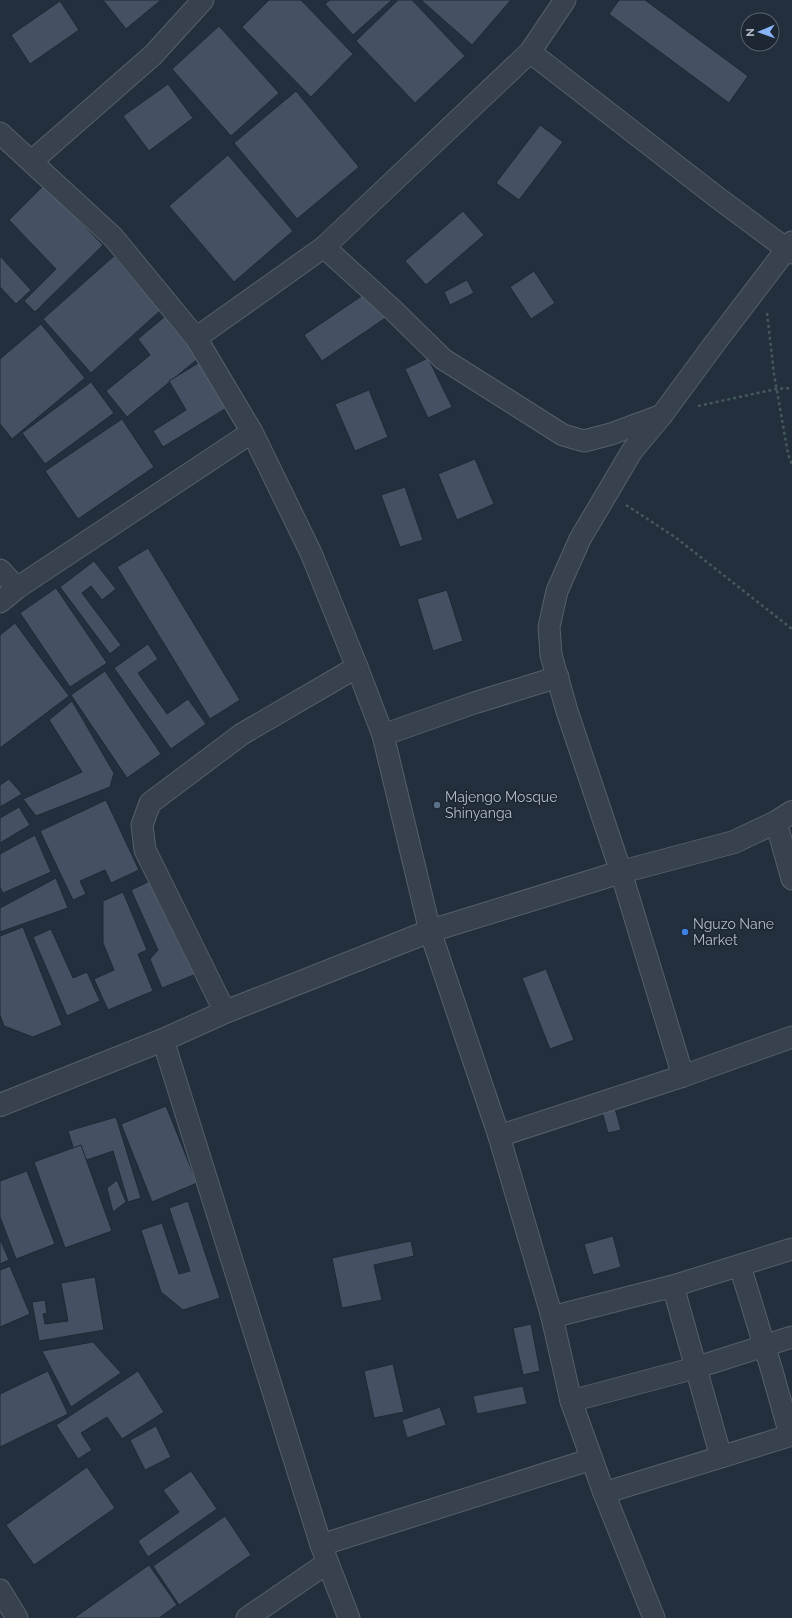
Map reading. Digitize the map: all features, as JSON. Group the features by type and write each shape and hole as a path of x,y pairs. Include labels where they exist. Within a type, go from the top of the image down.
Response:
{"street":[{"path":"32,161 153,55 203,0"},
{"path":"196,338 324,247 530,52 565,0"},
{"path":"530,52 718,198 790,248 763,280 662,415 632,451 580,539 557,591 549,627 551,655 567,711 621,872 683,1076"},
{"path":"0,133 113,237 196,338 252,432 311,553 383,735 430,931 499,1136 552,1317 571,1401 604,1492 654,1618"},
{"path":"324,247 393,310 443,359 563,435 584,441 611,434 662,415"},
{"path":"0,602 17,588 252,432"},
{"path":"0,570 17,588"},
{"path":"225,1012 145,850 142,825 150,803 242,734 357,667"},
{"path":"383,735 474,703 558,677"},
{"path":"0,1105 163,1040 225,1012 430,931 621,872 734,842 784,816 792,879"},
{"path":"499,1136 683,1076 792,1037"},
{"path":"163,1040 324,1554 349,1618"},
{"path":"552,1317 673,1286 792,1249"},
{"path":"604,1492 791,1435 740,1266"},
{"path":"673,1286 721,1456"},
{"path":"571,1401 695,1368 792,1337"},
{"path":"247,1618 324,1554 592,1459"},
{"path":"0,1590 17,1618"}],"path":[{"path":"763,280 776,389 788,454 792,464"},
{"path":"662,415 776,389 792,388"},
{"path":"606,493 640,513 675,537 792,629"}],"building":[{"path":"103,0 161,0 126,29"},
{"path":"269,0 301,0 353,54 311,97 242,27"},
{"path":"330,0 392,0 353,35 325,4"},
{"path":"398,0 412,0 465,56 415,103 356,41"},
{"path":"421,0 511,0 472,45"},
{"path":"619,0 645,0 748,76 729,103 609,14"},
{"path":"60,1 79,30 30,64 11,35"},
{"path":"219,26 279,93 231,136 172,69"},
{"path":"168,84 193,118 149,151 123,116"},
{"path":"296,91 359,167 297,219 234,143"},
{"path":"540,125 563,142 519,200 496,183"},
{"path":"228,155 293,231 234,282 169,206"},
{"path":"44,185 103,245 35,312 24,301 56,269 9,220"},
{"path":"463,211 484,235 426,285 405,261"},
{"path":"0,256 31,290 16,304 0,287"},
{"path":"114,256 161,310 91,373 43,319"},
{"path":"534,271 555,303 531,319 510,287"},
{"path":"467,280 474,293 450,305 444,292"},
{"path":"369,291 387,317 322,361 304,335"},
{"path":"175,308 200,357 127,417 106,391 150,355 138,339"},
{"path":"41,324 85,378 12,439 0,424 0,359"},
{"path":"428,358 452,407 428,418 405,369"},
{"path":"205,359 233,404 163,447 153,431 186,410 169,381"},
{"path":"91,382 114,413 45,464 22,433"},
{"path":"369,390 388,437 355,451 335,404"},
{"path":"122,419 154,467 78,519 45,471"},
{"path":"475,459 494,504 457,520 438,474"},
{"path":"405,487 423,540 400,547 381,495"},
{"path":"148,548 240,700 210,719 117,567"},
{"path":"94,561 116,589 102,600 91,586 82,593 121,645 110,654 60,587"},
{"path":"56,588 107,663 70,687 20,613"},
{"path":"447,590 463,641 433,651 417,599"},
{"path":"15,623 69,696 0,748 0,635"},
{"path":"148,644 158,659 138,673 167,714 188,699 206,724 171,749 114,668"},
{"path":"105,671 161,754 127,778 71,695"},
{"path":"72,701 114,773 110,787 36,816 23,799 82,772 49,720"},
{"path":"9,779 22,794 0,807 0,785"},
{"path":"106,800 139,870 111,883 105,870 80,881 86,894 73,900 40,831"},
{"path":"19,807 30,825 0,843 0,818"},
{"path":"35,835 51,872 3,893 0,887 0,854"},
{"path":"56,878 68,908 0,932 0,908"},
{"path":"154,879 196,974 162,988 150,959 158,950 131,890"},
{"path":"123,892 147,950 138,954 153,991 108,1010 94,979 114,970 103,943 103,901"},
{"path":"23,927 62,1025 33,1037 4,1026 0,1015 0,936"},
{"path":"51,929 73,978 87,972 100,1001 67,1016 33,937"},
{"path":"546,969 574,1040 550,1049 522,978"},
{"path":"614,1105 621,1130 608,1133 601,1108"},
{"path":"166,1106 197,1183 152,1202 121,1124"},
{"path":"116,1117 141,1198 128,1202 113,1151 78,1163 68,1131"},
{"path":"81,1145 112,1231 65,1248 34,1162"},
{"path":"27,1171 55,1244 16,1259 0,1217 0,1181"},
{"path":"117,1180 126,1202 113,1212 107,1188"},
{"path":"188,1201 220,1298 183,1310 161,1292 141,1230 162,1223 179,1274 190,1271 169,1208"},
{"path":"613,1236 621,1267 593,1275 584,1244"},
{"path":"0,1239 9,1260 0,1264"},
{"path":"411,1241 414,1256 374,1265 382,1300 342,1308 332,1258"},
{"path":"10,1266 30,1314 0,1327 0,1270"},
{"path":"95,1277 104,1330 39,1341 32,1302 45,1300 47,1313 43,1314 45,1324 68,1321 61,1283"},
{"path":"531,1324 540,1371 523,1375 513,1328"},
{"path":"93,1342 121,1373 71,1407 42,1351"},
{"path":"393,1364 404,1412 374,1418 364,1371"},
{"path":"48,1371 68,1414 0,1447 0,1394"},
{"path":"138,1371 164,1412 122,1439 107,1417 81,1433 92,1450 78,1459 56,1425"},
{"path":"523,1386 527,1404 477,1414 473,1396"},
{"path":"440,1407 446,1425 407,1438 402,1420"},
{"path":"156,1426 171,1457 145,1470 130,1440"},
{"path":"87,1467 115,1508 34,1565 6,1525"},
{"path":"191,1471 217,1509 148,1557 138,1541 179,1512 163,1490"},
{"path":"225,1516 251,1555 179,1605 153,1566"},
{"path":"149,1565 177,1605 159,1618 74,1618"}],"place":[{"name":"Majengo Mosque Shinyanga","path":"437,805"},
{"name":"Nguzo Nane Market","path":"685,932"}]}
